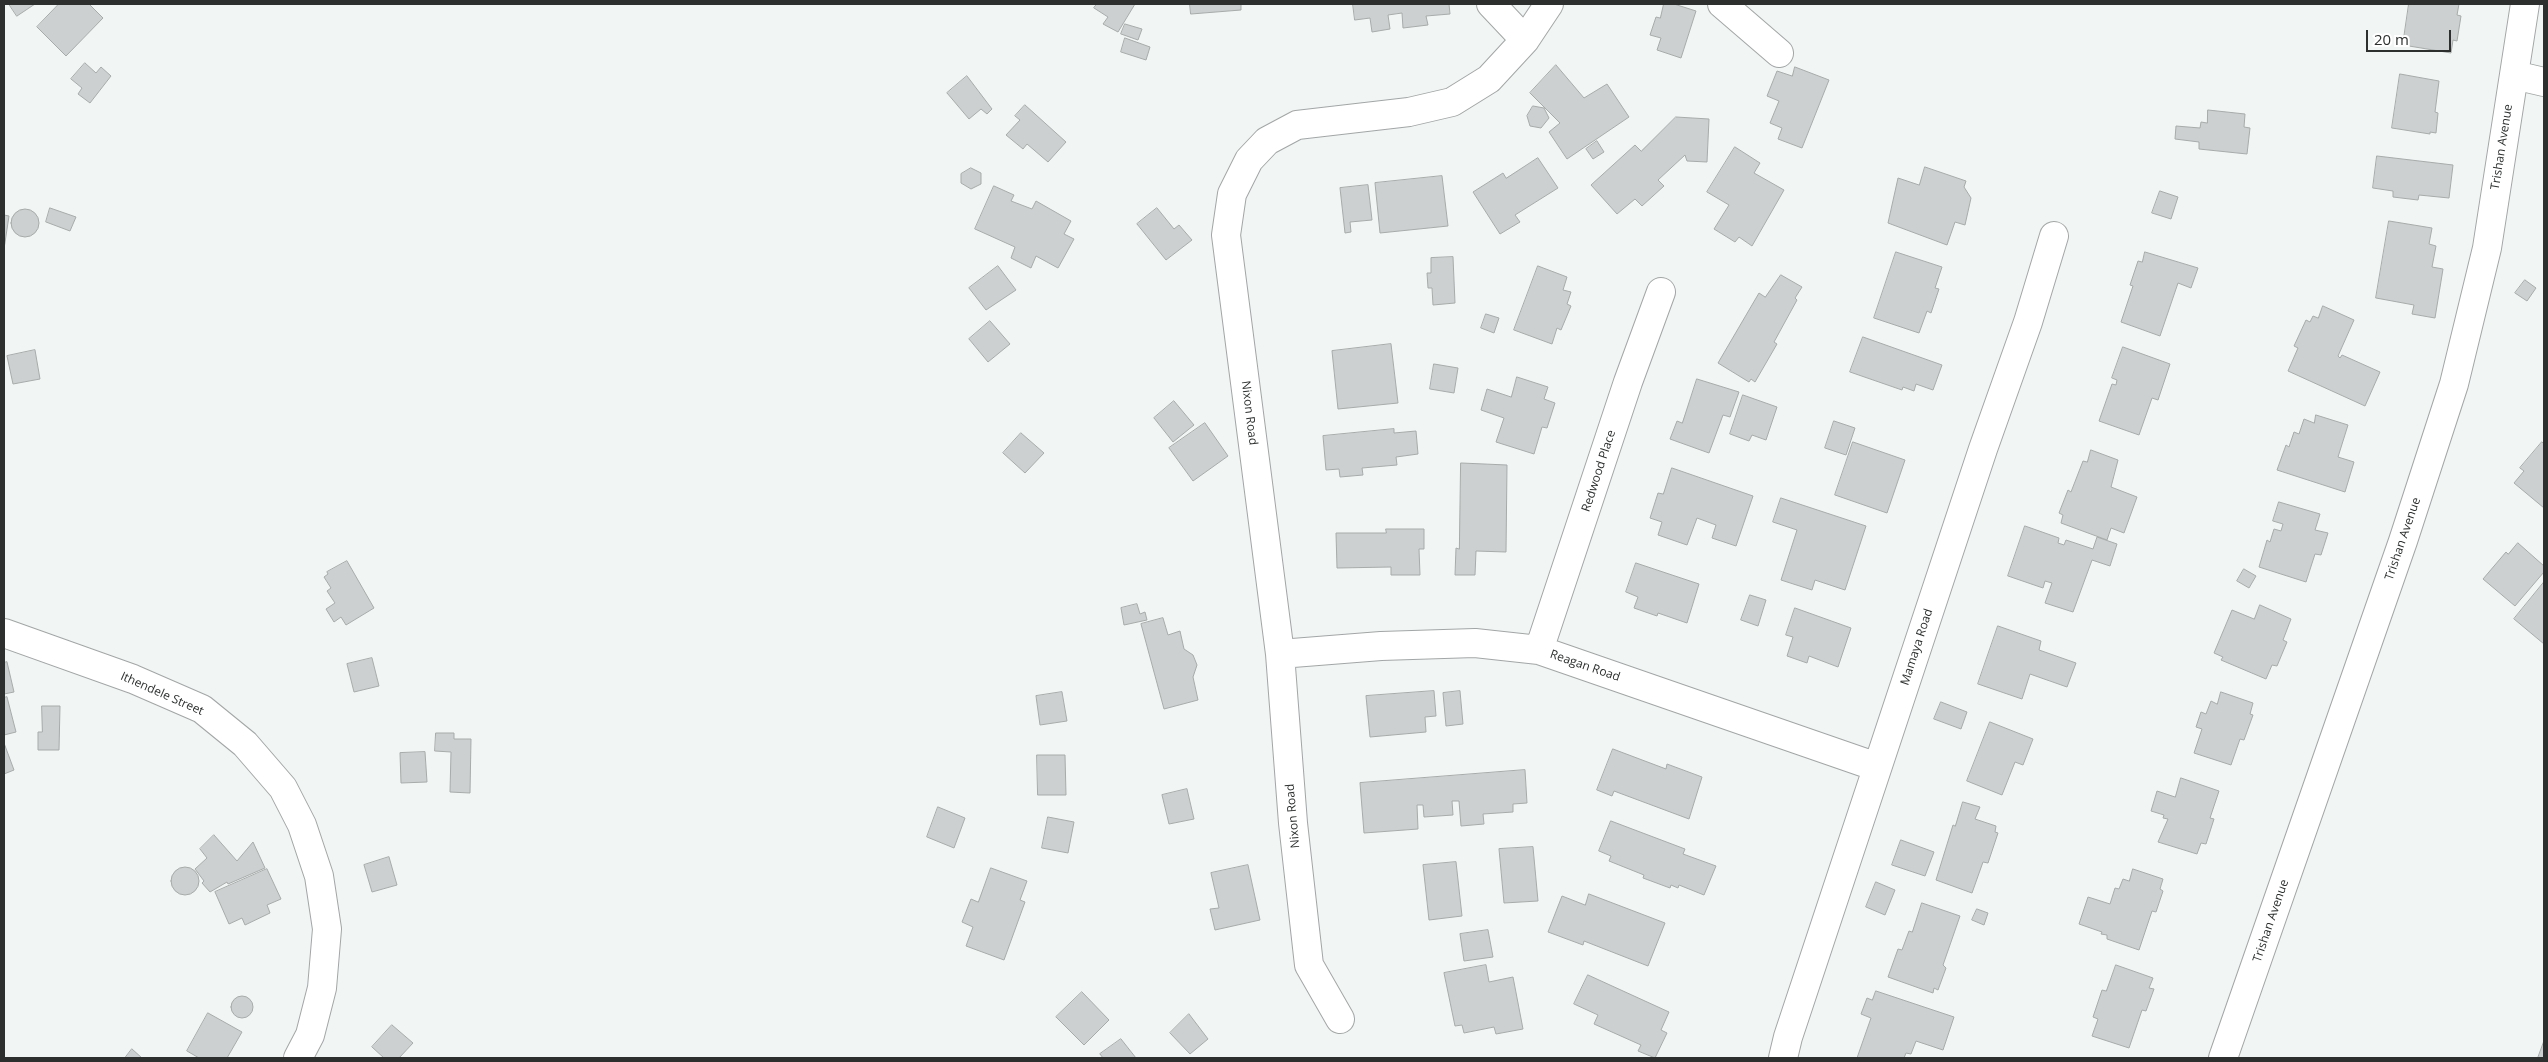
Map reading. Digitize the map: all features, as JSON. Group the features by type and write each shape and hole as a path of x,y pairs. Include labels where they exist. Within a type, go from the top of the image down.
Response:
{"street":[{"path":"1491,4 1525,40"},
{"name":"Nixon Road","path":"1340,1019 1309,964 1293,824 1280,654 1226,235 1232,194 1249,160 1267,141 1297,124 1409,112 1452,102 1489,79 1525,40 1549,4"},
{"path":"1722,4 1779,52"},
{"name":"Trishan Avenue","path":"2223,1058 2402,541 2454,384 2487,248 2525,4"},
{"path":"2514,75 2544,82"},
{"name":"Mamaya Road","path":"1783,1058 1788,1036 1877,767 2028,322 2054,236"},
{"name":"Redwood Place","path":"1539,650 1628,382 1661,292"},
{"name":"Ithendele Street","path":"4,633 133,679 202,709 245,744 283,788 302,825 319,876 327,929 322,988 310,1034 298,1058"},
{"name":"Reagan Road","path":"1280,654 1380,646 1475,643 1539,650 1877,767"}],"building":[{"path":"9,4 35,4 17,16"},
{"path":"59,4 89,4 103,18 66,56 37,27"},
{"path":"1097,4 1135,4 1118,32 1103,24 1108,17 1094,8"},
{"path":"1190,4 1241,4 1241,10 1191,14"},
{"path":"1353,4 1449,4 1450,14 1426,16 1428,25 1403,28 1402,13 1388,15 1390,29 1372,32 1370,18 1355,20"},
{"path":"1664,4 1674,4 1696,11 1681,58 1657,50 1661,38 1650,35 1656,17 1660,18"},
{"path":"2409,4 2459,4 2457,15 2461,16 2457,41 2453,40 2451,53 2403,45"},
{"path":"1125,24 1142,29 1138,40 1121,34"},
{"path":"1125,38 1150,47 1146,60 1121,52"},
{"path":"85,63 96,73 101,67 111,76 90,103 78,94 82,88 71,79"},
{"path":"1556,65 1584,98 1607,84 1629,117 1567,159 1549,132 1560,123 1530,93"},
{"path":"1795,67 1829,80 1802,148 1778,139 1782,128 1770,123 1779,101 1767,96 1777,71 1792,76"},
{"path":"2400,74 2439,81 2435,112 2438,113 2436,133 2430,132 2430,134 2392,128"},
{"path":"967,76 992,109 987,114 981,109 969,119 947,93"},
{"path":"1025,105 1066,142 1048,162 1027,144 1023,149 1006,135 1020,120 1015,116"},
{"path":"1533,106 1544,108 1549,118 1541,128 1530,126 1527,116"},
{"path":"2208,110 2245,114 2244,127 2250,128 2247,154 2199,149 2199,142 2175,139 2176,126 2200,128 2201,122 2207,123"},
{"path":"1676,117 1709,119 1707,162 1687,161 1685,155 1658,180 1664,186 1642,206 1635,199 1617,214 1591,185 1635,145 1641,151"},
{"path":"1597,141 1604,152 1593,159 1586,149"},
{"path":"1735,147 1760,163 1754,173 1784,190 1752,246 1739,237 1735,242 1714,229 1729,205 1707,192"},
{"path":"2377,156 2453,165 2449,198 2419,195 2418,200 2393,197 2393,191 2373,188"},
{"path":"1538,158 1558,188 1515,215 1520,222 1500,234 1473,192 1503,173 1506,178"},
{"path":"1925,167 1966,181 1964,187 1971,198 1965,225 1955,222 1947,245 1888,223 1898,178 1919,185"},
{"path":"971,168 981,173 981,184 971,189 961,183 961,174"},
{"path":"1442,176 1448,226 1380,233 1375,183"},
{"path":"1368,185 1372,220 1350,222 1351,232 1345,233 1340,188"},
{"path":"994,186 1014,195 1011,201 1032,209 1036,201 1071,221 1064,234 1074,239 1058,268 1036,256 1031,268 1011,258 1015,247 975,229"},
{"path":"2160,191 2178,197 2171,219 2152,213"},
{"path":"50,208 76,217 70,231 46,222"},
{"path":"1157,208 1174,229 1179,225 1192,240 1166,260 1137,224"},
{"path":"25,209 35,213 39,223 35,233 25,237 15,233 11,223 15,213"},
{"path":"4,215 9,216 4,249"},
{"path":"2389,221 2432,228 2429,244 2436,246 2432,267 2443,269 2435,318 2412,314 2414,305 2376,298"},
{"path":"1896,252 1942,267 1935,288 1939,289 1931,313 1927,311 1919,333 1874,318"},
{"path":"2145,252 2198,268 2191,288 2178,283 2160,336 2121,322 2133,286 2130,285 2138,261 2142,262"},
{"path":"1453,257 1455,303 1433,305 1432,288 1428,288 1427,273 1431,273 1431,258"},
{"path":"998,266 1016,290 986,310 969,288"},
{"path":"1538,266 1567,277 1563,290 1571,292 1567,304 1571,306 1561,330 1557,328 1552,344 1514,330"},
{"path":"1781,275 1802,287 1774,342 1777,344 1755,382 1751,379 1749,382 1718,363 1759,293 1765,297"},
{"path":"2525,280 2536,288 2527,301 2515,293"},
{"path":"2323,306 2354,320 2338,356 2340,358 2342,355 2380,372 2365,406 2288,371 2298,348 2294,346 2306,320 2310,322 2313,316 2318,318"},
{"path":"1486,314 1499,318 1494,333 1481,328"},
{"path":"990,321 1010,344 988,362 969,339"},
{"path":"1863,337 1942,365 1933,390 1916,384 1914,391 1903,387 1902,390 1850,372"},
{"path":"1391,344 1398,403 1338,409 1332,351"},
{"path":"2123,347 2170,364 2158,400 2152,398 2139,435 2099,421 2112,384 2116,385 2117,380 2112,378"},
{"path":"35,350 40,379 13,384 7,356"},
{"path":"1434,364 1458,368 1454,393 1430,389"},
{"path":"1517,377 1548,387 1544,399 1555,403 1547,428 1542,427 1534,454 1496,442 1504,418 1481,410 1487,389 1511,397"},
{"path":"1697,379 1739,392 1730,417 1723,415 1709,453 1670,439 1677,421 1682,423"},
{"path":"1743,395 1777,407 1766,440 1752,435 1749,441 1730,434"},
{"path":"1174,401 1194,425 1173,442 1154,418"},
{"path":"2316,415 2348,425 2338,457 2354,462 2345,492 2277,470 2286,445 2289,447 2294,432 2299,434 2304,419 2314,423"},
{"path":"1834,421 1855,428 1846,455 1825,448"},
{"path":"1205,423 1228,456 1193,481 1169,448"},
{"path":"1394,429 1394,433 1416,431 1418,454 1396,457 1397,465 1362,468 1363,475 1340,477 1339,469 1326,470 1323,436"},
{"path":"1021,433 1044,453 1025,473 1003,453"},
{"path":"1853,442 1905,460 1887,513 1835,495"},
{"path":"2542,442 2544,444 2544,508 2514,483 2524,471 2520,468"},
{"path":"2091,450 2118,460 2111,487 2137,497 2124,533 2111,528 2107,540 2061,523 2063,515 2059,513 2068,490 2071,492 2083,461 2087,462"},
{"path":"1461,463 1507,465 1506,552 1476,551 1475,575 1455,575 1456,548 1459,549"},
{"path":"1672,468 1753,496 1736,546 1712,538 1716,525 1697,518 1687,545 1658,535 1662,522 1650,518 1658,493 1663,494"},
{"path":"1781,498 1866,526 1845,590 1815,580 1812,590 1781,580 1797,530 1773,522"},
{"path":"2279,502 2320,514 2315,530 2328,533 2321,555 2315,554 2306,582 2259,567 2267,540 2270,542 2274,529 2281,531 2283,524 2273,521"},
{"path":"2025,526 2059,538 2058,543 2064,545 2066,540 2093,549 2097,537 2117,544 2110,566 2092,560 2073,612 2045,603 2052,583 2045,581 2043,588 2008,576"},
{"path":"1386,529 1424,529 1424,549 1419,549 1420,575 1391,575 1391,567 1337,568 1336,533 1386,533"},
{"path":"2518,543 2544,566 2544,572 2515,606 2483,579 2506,552 2508,554"},
{"path":"347,561 374,608 346,625 341,617 334,622 326,609 335,603 327,591 331,588 324,577 328,574 327,572"},
{"path":"1636,563 1699,584 1687,623 1658,613 1657,616 1634,608 1638,597 1626,592"},
{"path":"2244,569 2256,576 2249,588 2237,581"},
{"path":"2544,582 2544,644 2514,619"},
{"path":"1750,595 1766,600 1758,626 1741,620"},
{"path":"1137,604 1140,614 1145,612 1147,620 1124,625 1121,608"},
{"path":"2260,605 2291,619 2283,640 2287,642 2277,666 2272,665 2266,679 2221,660 2223,657 2214,653 2232,610 2254,619"},
{"path":"1795,608 1851,628 1838,667 1809,656 1807,663 1787,656 1793,637 1786,635"},
{"path":"1163,618 1168,635 1180,631 1184,649 1193,655 1197,665 1193,677 1198,700 1164,709 1141,624"},
{"path":"1998,626 2041,641 2039,650 2076,663 2067,687 2030,674 2022,699 1978,684"},
{"path":"372,658 379,686 354,692 347,664"},
{"path":"7,662 14,692 4,694 4,663"},
{"path":"1434,691 1436,716 1425,717 1426,732 1370,737 1366,696"},
{"path":"1460,691 1463,724 1446,726 1443,693"},
{"path":"1062,692 1067,721 1040,725 1036,696"},
{"path":"2221,692 2253,703 2250,714 2253,715 2244,740 2240,739 2231,765 2194,753 2202,729 2196,727 2201,712 2206,714 2211,701 2217,704"},
{"path":"7,697 16,732 4,735 4,698"},
{"path":"1941,702 1967,712 1961,729 1934,719"},
{"path":"42,706 60,706 59,750 38,750 38,732 42,732"},
{"path":"1990,722 2033,739 2023,765 2015,762 2002,795 1967,781"},
{"path":"436,733 454,733 454,739 471,739 470,793 450,792 451,752 435,751"},
{"path":"4,743 14,770 4,774"},
{"path":"1613,749 1666,769 1667,764 1702,777 1689,819 1614,791 1612,796 1597,790"},
{"path":"425,752 427,782 401,783 400,753"},
{"path":"1037,755 1065,755 1066,795 1038,795"},
{"path":"1525,770 1527,803 1513,804 1513,812 1483,814 1484,824 1461,826 1459,801 1452,801 1453,815 1424,817 1423,805 1417,805 1418,829 1364,833 1360,783"},
{"path":"2181,778 2219,791 2210,818 2214,819 2206,844 2201,843 2197,854 2158,842 2168,819 2163,818 2164,815 2151,811 2157,791 2175,797"},
{"path":"1187,789 1194,819 1169,824 1162,795"},
{"path":"1963,802 1980,807 1975,819 1996,826 1995,832 1998,833 1988,863 1983,862 1972,893 1936,880 1953,825 1955,826"},
{"path":"938,807 965,818 954,848 927,837"},
{"path":"1048,817 1074,822 1068,853 1042,848"},
{"path":"1611,821 1685,849 1683,854 1716,866 1704,895 1679,885 1678,888 1671,885 1670,888 1643,878 1644,875 1609,861 1611,856 1599,851"},
{"path":"214,835 237,861 253,842 265,868 228,884 227,882 210,892 202,883 204,881 195,869 207,858 200,849"},
{"path":"1901,840 1934,852 1925,876 1892,865"},
{"path":"1533,847 1538,901 1504,903 1499,849"},
{"path":"389,857 397,885 372,892 364,865"},
{"path":"1456,862 1462,916 1429,920 1423,865"},
{"path":"1248,865 1260,920 1215,930 1210,909 1219,908 1211,873"},
{"path":"185,867 195,871 199,881 195,891 185,895 175,891 171,881 175,871"},
{"path":"991,868 1027,881 1020,900 1025,902 1004,960 966,946 973,927 962,922 971,899 978,902"},
{"path":"267,869 281,899 267,905 270,913 245,925 242,918 229,924 215,892"},
{"path":"2133,869 2163,879 2160,889 2163,891 2156,912 2152,911 2139,950 2107,939 2107,935 2101,934 2102,932 2079,924 2088,897 2110,904 2115,888 2119,889 2123,879 2129,881"},
{"path":"1876,882 1895,890 1885,915 1866,907"},
{"path":"1589,894 1665,923 1648,966 1584,941 1583,945 1548,932 1562,896 1585,905"},
{"path":"1922,903 1960,916 1943,965 1946,968 1938,990 1934,988 1933,993 1888,977 1898,949 1902,950 1909,931 1912,932"},
{"path":"1977,909 1988,913 1984,925 1972,920"},
{"path":"1488,930 1493,957 1464,961 1460,934"},
{"path":"1486,965 1489,982 1513,977 1523,1029 1496,1034 1494,1027 1464,1033 1462,1025 1455,1026 1444,973"},
{"path":"2116,965 2153,978 2149,988 2154,989 2146,1011 2142,1010 2129,1048 2092,1036 2098,1019 2093,1017 2102,990 2106,991"},
{"path":"1588,975 1669,1012 1661,1030 1667,1033 1655,1058 1638,1051 1641,1045 1594,1024 1598,1015 1574,1004"},
{"path":"1876,991 1954,1017 1943,1050 1916,1041 1911,1054 1906,1053 1904,1058 1857,1058 1871,1018 1861,1014 1867,998 1872,1000"},
{"path":"1082,992 1109,1020 1084,1045 1056,1017"},
{"path":"242,996 250,999 253,1007 250,1015 242,1018 234,1015 231,1007 234,999"},
{"path":"208,1013 242,1032 227,1058 199,1058 187,1051"},
{"path":"1189,1014 1208,1039 1190,1054 1170,1033"},
{"path":"392,1025 413,1043 399,1058 384,1058 372,1047"},
{"path":"1121,1039 1136,1058 1103,1058 1100,1054"},
{"path":"2544,1041 2544,1058 2538,1058"},
{"path":"132,1049 142,1058 125,1058"}]}
